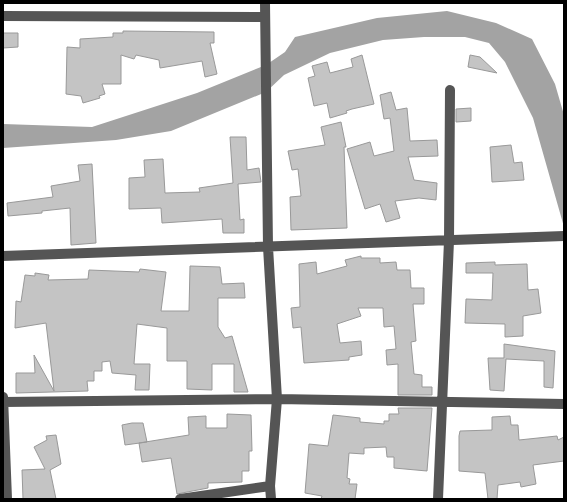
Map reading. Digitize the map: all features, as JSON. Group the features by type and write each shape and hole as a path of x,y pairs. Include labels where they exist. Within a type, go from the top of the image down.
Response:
{"street":[{"path":"265,3 268,248 277,400 270,486 271,499"},
{"path":"3,16 265,17"},
{"path":"438,499 449,241 450,90"},
{"path":"3,256 268,248 564,236"},
{"path":"3,397 7,499"},
{"path":"3,402 277,400 564,404"},
{"path":"180,499 270,486"}],"shaded area":[{"path":"447,11 496,23 532,39 555,84 564,115 564,227 533,118 505,62 489,43 465,37 424,37 383,40 330,53 284,75 266,92 171,131 116,140 3,148 3,124 92,127 197,93 266,65 285,52 295,37 377,18"}],"building":[{"path":"123,31 214,32 214,43 210,43 217,74 205,77 202,61 160,68 159,60 136,55 134,59 121,55 121,84 102,84 105,94 99,96 100,98 83,103 81,96 66,94 67,47 80,48 80,39 113,37 113,33 123,33"},
{"path":"3,33 18,33 18,47 3,48"},
{"path":"362,55 374,104 352,109 346,111 347,113 330,118 327,103 314,106 308,78 315,76 312,66 327,62 330,73 353,67 351,59"},
{"path":"470,55 480,57 497,73 468,67"},
{"path":"391,92 396,110 407,108 410,141 437,140 438,156 408,157 414,180 437,183 436,200 419,198 395,201 400,218 386,222 380,204 365,209 347,149 370,142 374,156 394,151 390,118 384,119 380,95"},
{"path":"471,108 471,121 456,122 456,109"},
{"path":"341,122 346,147 344,147 347,228 291,230 290,197 301,196 298,169 292,170 288,151 325,145 321,127"},
{"path":"230,137 246,137 247,170 259,168 261,182 238,184 240,220 244,219 244,233 223,233 222,219 162,223 161,208 129,209 129,178 145,177 144,160 163,159 165,193 200,192 199,188 233,183"},
{"path":"511,145 514,163 522,162 524,180 492,182 490,147"},
{"path":"92,164 96,243 71,245 70,208 42,211 42,213 8,216 7,203 53,197 51,186 80,181 78,165"},
{"path":"361,256 361,258 380,258 380,263 396,262 397,270 410,270 411,288 424,288 424,304 413,304 416,341 411,342 414,374 422,375 422,387 432,387 432,395 398,395 398,364 387,365 386,350 396,349 394,326 384,327 383,308 358,308 361,316 337,324 340,343 361,341 362,355 349,357 349,360 304,363 301,327 293,328 291,308 300,307 299,264 316,262 317,274 347,266 345,260"},
{"path":"495,262 495,265 527,264 528,290 538,289 541,313 523,316 523,336 505,337 505,324 465,323 466,299 492,300 493,273 466,273 466,263"},
{"path":"190,266 220,267 222,284 244,283 245,298 218,298 218,327 225,338 232,336 248,392 234,392 234,364 212,364 212,390 187,389 187,361 167,361 167,328 137,324 134,364 150,364 149,390 135,390 136,375 112,373 110,361 102,362 102,371 94,371 94,381 87,381 88,391 16,393 16,373 35,373 34,355 54,391 46,323 15,328 16,301 21,302 25,275 35,276 35,273 49,275 48,280 88,279 89,270 139,272 140,269 166,272 161,311 189,311"},
{"path":"504,344 555,351 553,388 544,387 544,361 506,359 504,391 490,390 488,358 504,358"},
{"path":"398,408 432,408 427,471 394,468 394,457 387,457 386,447 364,448 364,454 349,453 347,478 350,479 349,484 357,484 355,499 321,499 322,496 305,493 309,444 328,446 333,415 360,418 360,422 384,424 384,421 389,421 389,414 399,414"},
{"path":"227,414 251,415 252,451 249,451 249,471 242,471 242,482 208,483 208,488 177,494 171,458 142,462 139,443 189,435 188,417 206,416 206,428 227,428"},
{"path":"510,416 511,425 518,425 519,440 557,436 558,440 564,437 564,461 533,465 536,484 521,487 520,482 498,485 497,499 488,499 485,473 459,471 460,431 492,430 492,417"},
{"path":"143,423 147,442 125,445 122,425"},
{"path":"56,435 61,464 50,470 56,499 23,499 22,470 45,469 34,447 47,440 46,436"}]}
